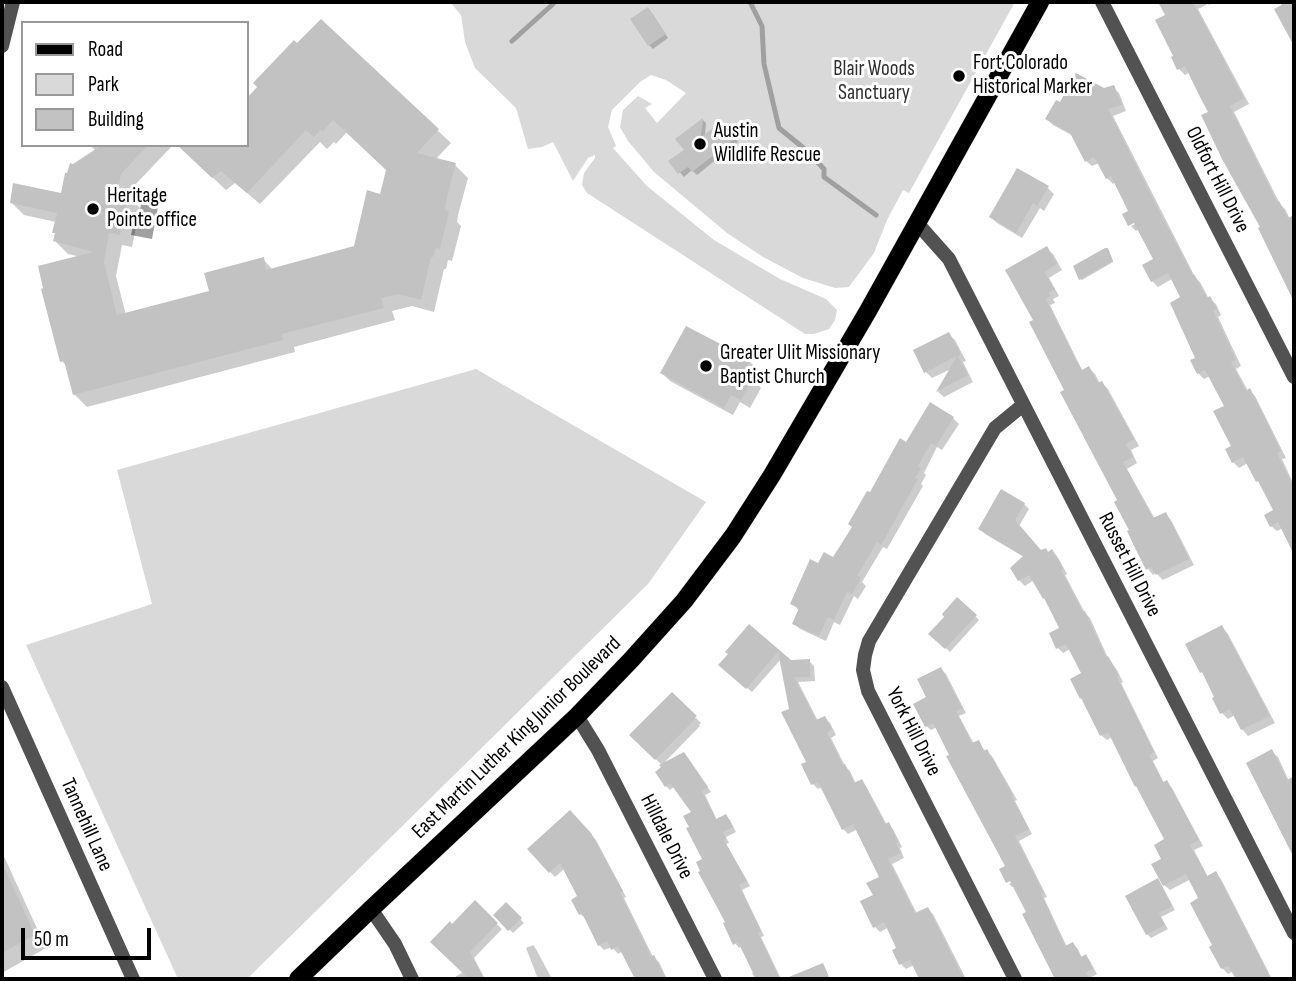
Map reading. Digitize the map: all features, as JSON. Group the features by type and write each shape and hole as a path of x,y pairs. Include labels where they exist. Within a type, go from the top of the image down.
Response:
{"main road":[{"name":"East Martin Luther King Junior Boulevard","path":"298,979 577,716 684,601 733,536 772,475 1040,2"}],"street":[{"path":"2,46 13,2"},
{"name":"Oldfort Hill Drive","path":"1102,2 1294,377"},
{"name":"Russet Hill Drive","path":"917,223 949,259 1294,933"},
{"name":"York Hill Drive","path":"1015,979 868,691 863,670 869,641 995,428 1023,405"},
{"name":"Tannehill Lane","path":"2,687 132,979"},
{"name":"Hilldale Drive","path":"577,716 598,750 715,979"},
{"path":"370,909 394,944 412,979"}],"green space":[{"name":"Blair Woods Sanctuary","path":"450,2 1015,2 909,193 903,190 874,253 849,287 835,288 803,278 763,257 727,233 654,172 620,127 623,110 638,96 652,104 645,108 657,123 686,93 666,80 651,75 640,82 612,110 608,127 616,146 613,148 647,186 714,240 780,279 826,299 837,310 829,329 805,334 587,193 582,185 584,173 595,155 588,158 573,181 553,142 528,149 516,108 475,68 465,42 461,15"},
{"path":"476,369 706,502 648,584 247,979 178,979 26,645 152,604 117,470"}],"shaded area":[{"path":"141,204 158,207 152,239 131,235 133,226 137,226"}],"building":[{"path":"1158,2 1193,2 1244,98 1230,106 1277,202 1279,201 1288,218 1294,215 1294,302 1258,228 1260,227 1201,115 1208,112 1185,66 1177,70 1171,57 1173,56 1155,20 1165,15"},
{"path":"1287,2 1294,2 1294,46 1274,9"},
{"path":"648,7 666,34 648,46 630,19"},
{"path":"321,19 439,129 417,153 456,163 446,201 445,210 449,212 440,249 436,248 431,257 421,300 398,294 381,298 384,308 282,334 283,340 73,395 64,361 60,362 41,289 43,288 38,266 93,252 53,241 55,233 52,233 57,213 10,203 13,183 61,193 70,163 73,164 99,147 146,147 121,174 118,192 128,194 120,235 109,233 104,262 117,315 209,291 204,273 264,257 266,270 354,246 367,190 380,194 386,170 333,120 314,137 306,130 247,193 221,171 212,178 179,147 248,147 248,97 257,87 253,83 294,40 297,43"},
{"path":"1076,73 1104,88 1114,85 1122,105 1108,109 1193,275 1217,309 1213,310 1236,360 1231,362 1246,391 1250,388 1281,451 1277,453 1294,488 1294,555 1278,522 1270,527 1264,515 1273,510 1243,457 1232,463 1225,449 1231,446 1213,411 1224,406 1205,370 1197,374 1190,360 1195,358 1170,303 1180,297 1168,273 1151,282 1142,265 1153,259 1134,223 1128,226 1122,214 1128,211 1111,176 1106,179 1094,157 1085,162 1070,133 1045,119 1056,100 1060,102"},
{"name":"Austin Wildlife Rescue","path":"703,118 701,137 720,123 736,138 692,172 688,167 678,174 668,161 684,150 675,139"},
{"path":"1017,168 1049,186 1037,206 1033,203 1016,233 989,217"},
{"path":"1047,246 1057,264 1044,272 1055,289 1046,299 1082,370 1089,366 1098,383 1102,381 1134,439 1126,444 1133,457 1123,462 1153,518 1166,512 1189,559 1156,575 1151,567 1146,570 1135,548 1114,502 1117,500 1060,392 1064,390 1029,322 1033,320 1005,270"},
{"path":"1108,248 1113,261 1079,280 1073,266"},
{"name":"Greater Ulit Missionary Baptist Church","path":"686,326 751,360 744,373 753,378 741,400 731,395 724,408 660,373"},
{"path":"949,332 968,375 936,392 957,356 924,373 913,350"},
{"path":"930,402 954,417 936,446 931,443 918,466 921,468 915,478 918,479 881,545 877,542 857,576 861,578 852,594 847,592 834,620 828,617 819,636 792,624 799,608 790,604 810,559 818,563 824,552 833,557 852,527 848,524 867,491 870,492 900,438 906,442"},
{"path":"1001,489 1025,503 1015,520 1041,550 1046,548 1048,552 1052,549 1063,568 1061,570 1083,612 1085,611 1106,657 1108,656 1119,676 1117,677 1154,752 1149,755 1163,782 1167,780 1199,840 1190,845 1207,876 1216,871 1271,979 1236,979 1228,966 1221,969 1190,903 1198,898 1186,874 1163,886 1151,864 1161,859 1154,845 1164,839 1108,732 1100,736 1070,679 1081,673 1066,644 1056,649 1049,633 1059,628 1044,598 1029,575 1018,581 1010,568 1023,556 978,529"},
{"path":"957,597 977,615 945,649 928,634 944,617 942,614"},
{"path":"749,624 791,660 810,659 810,677 794,677 816,720 825,716 832,729 827,733 854,783 862,779 885,824 889,822 900,853 888,859 915,913 928,907 964,979 919,979 910,960 899,965 892,950 896,948 884,922 873,928 860,901 873,895 866,883 879,877 853,824 842,830 818,782 811,785 801,764 806,762 781,712 789,709 778,652 746,689 718,665 728,654 725,652"},
{"path":"1222,625 1270,716 1241,730 1230,709 1220,714 1202,672 1200,673 1185,644"},
{"path":"941,667 962,708 956,711 972,743 979,740 984,751 987,749 1013,795 1011,796 1029,829 1015,836 1043,892 1041,893 1065,946 1073,942 1081,957 1086,954 1093,969 1086,973 1090,979 1055,979 1022,914 1026,912 1010,881 1006,883 999,869 1005,866 946,756 949,755 933,723 925,727 913,704 926,697 917,679"},
{"path":"672,692 697,716 655,760 629,735"},
{"path":"1272,749 1287,780 1294,776 1294,858 1246,763"},
{"path":"684,752 708,787 702,791 716,819 726,814 733,827 723,832 726,838 724,840 747,881 739,885 780,979 756,979 738,942 733,945 723,923 725,922 698,872 700,871 696,862 702,859 686,828 689,827 683,816 691,812 670,783 665,787 655,772 661,767 659,765"},
{"path":"570,810 591,833 623,891 620,893 651,956 654,955 666,979 635,979 618,946 611,950 607,941 598,946 582,913 579,915 571,900 577,896 560,863 549,873 527,849"},
{"path":"2,863 35,935 2,953"},
{"path":"1158,878 1172,906 1159,913 1165,925 1146,935 1125,896"},
{"path":"475,900 498,923 470,952 484,979 469,979 430,942"},
{"path":"506,902 522,918 508,931 493,915"},
{"path":"823,963 830,979 784,979"}],"waterway":[{"path":"512,41 554,2"},
{"path":"750,2 762,26 764,64 779,128 824,169 824,177 876,215"}],"place":[{"name":"Fort Colorado Historical Marker","path":"959,76"},
{"name":"Austin Wildlife Rescue","path":"700,144"},
{"name":"Heritage Pointe office","path":"93,209"},
{"name":"Greater Ulit Missionary Baptist Church","path":"706,366"}]}
